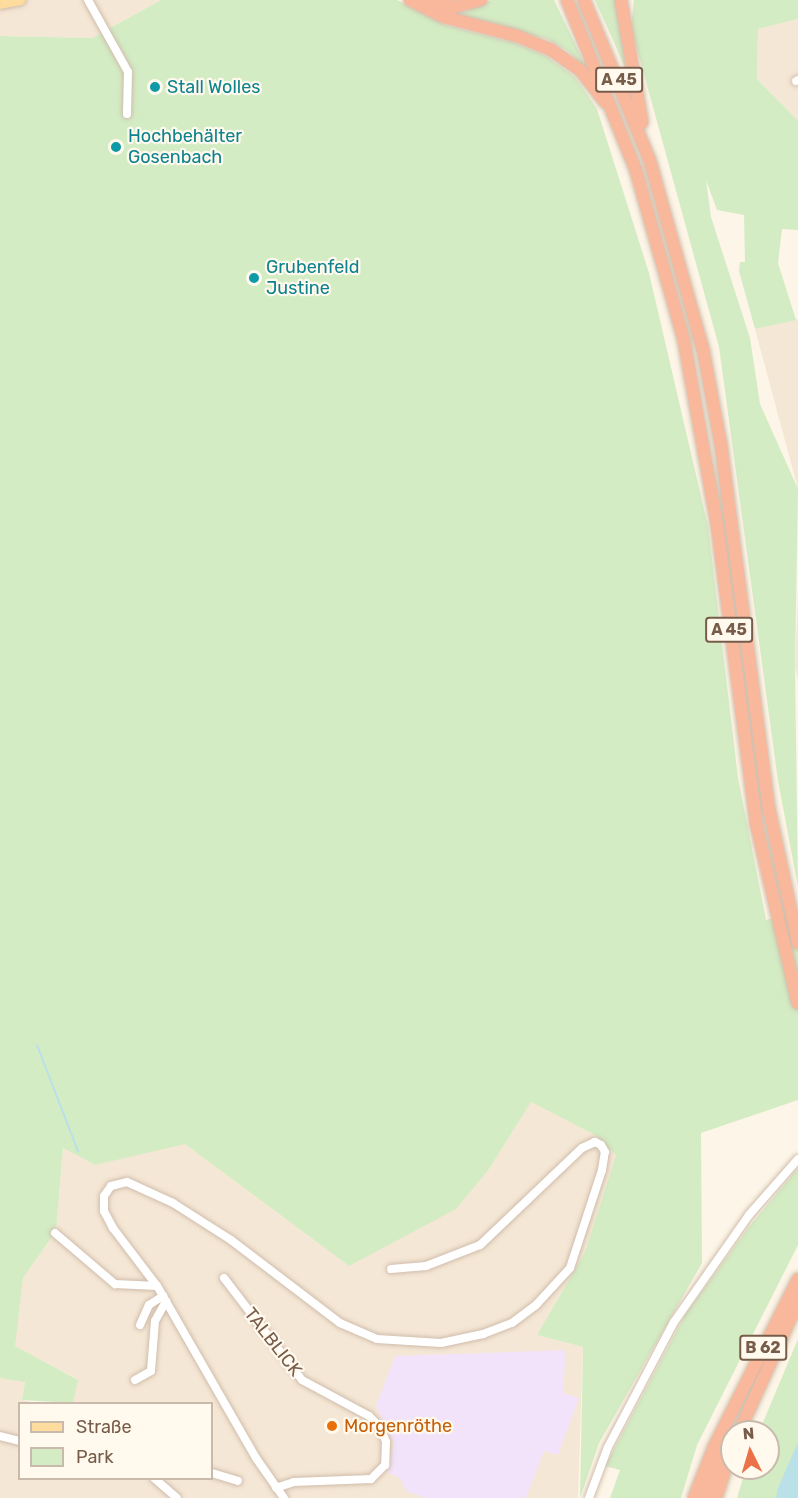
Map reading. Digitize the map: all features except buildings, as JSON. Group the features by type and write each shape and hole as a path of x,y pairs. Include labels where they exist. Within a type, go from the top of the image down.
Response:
{"highway":[{"path":"410,0 444,17 534,42 565,58 598,92 621,130"},
{"path":"425,0 454,7 481,0"},
{"name":"A 45","path":"567,0 621,130 663,255 693,384 717,525 747,767 766,876 798,1003"},
{"name":"A 45","path":"584,0 650,161 679,254 712,397 764,772 781,872 798,943"},
{"path":"621,0 627,52 650,161"},
{"name":"B 62","path":"694,1498 714,1447 731,1419 798,1279"},
{"name":"B 62","path":"744,1420 798,1302"},
{"name":"B 62","path":"706,1498 731,1419"},
{"path":"716,1498 722,1480"}],"main road":[{"path":"0,4 21,0"}],"street":[{"path":"88,0 128,72 127,114"},
{"path":"284,1498 157,1286 104,1211 104,1196 111,1186 127,1182 173,1203 231,1240 340,1323 377,1339 441,1342 483,1334 512,1323 553,1288 570,1268 579,1247 605,1152 595,1142 582,1148 480,1245 426,1266 391,1269"},
{"path":"589,1498 608,1447 674,1322 749,1215 798,1160"},
{"path":"55,1233 115,1284 157,1286"},
{"name":"TALBLICK","path":"224,1278 302,1380 369,1416 380,1427 386,1443 385,1465 371,1479 294,1482 276,1488"},
{"path":"140,1325 149,1305 164,1299"},
{"path":"135,1380 151,1371 154,1321 164,1299"},
{"path":"0,1436 18,1440"},
{"path":"213,1473 238,1481"},
{"path":"155,1480 177,1498"}],"shaded area":[{"path":"0,0 161,0 92,38 0,36"},
{"path":"798,19 798,121 757,79 758,29"},
{"path":"798,319 798,489 755,329"},
{"path":"798,595 798,679 795,667"},
{"path":"531,1102 595,1135 616,1155 585,1252 537,1335 583,1347 578,1498 0,1498 0,1378 25,1381 22,1400 31,1402 18,1402 18,1480 213,1480 213,1402 73,1402 77,1379 14,1346 23,1278 56,1231 63,1148 95,1165 184,1143 349,1266 489,1169"},
{"path":"566,1350 563,1393 579,1398 558,1455 544,1451 526,1498 426,1498 406,1491 400,1478 387,1472 394,1444 376,1406 395,1356"}],"green space":[{"path":"161,0 397,0 445,25 515,43 546,56 575,77 597,109 649,273 708,526 738,778 766,920 798,911 798,1100 701,1133 702,1263 599,1443 580,1498 583,1347 537,1335 585,1252 616,1155 595,1135 531,1102 489,1169 456,1209 349,1266 185,1144 95,1165 63,1148 56,1231 23,1278 15,1346 78,1380 73,1402 22,1400 25,1382 0,1378 0,36 92,38"},
{"path":"491,0 554,0 588,71 568,51 547,39 456,15"},
{"path":"595,0 619,0 631,83 613,40"},
{"path":"634,0 798,0 798,19 758,29 757,79 798,121 798,230 782,229 778,263 796,320 755,329 739,271 740,262 745,262 744,215 717,210 706,180 711,217 750,338 760,404 798,489 795,666 798,887 778,781 719,347 631,27"},
{"path":"798,1168 798,1245 697,1445 681,1498 610,1498 620,1470 605,1466 685,1315 748,1228"},
{"path":"798,1339 798,1442 776,1498 737,1498 742,1480 780,1480 780,1420 764,1420"}],"water":[{"path":"798,1442 798,1498 776,1498 778,1488"}],"waterway":[{"path":"37,1045 78,1151"}],"place":[{"name":"Stall Wolles","path":"155,87"},
{"name":"Hochbehälter Gosenbach","path":"116,147"},
{"name":"Grubenfeld Justine","path":"254,278"},
{"name":"Morgenröthe","path":"332,1426"}]}
